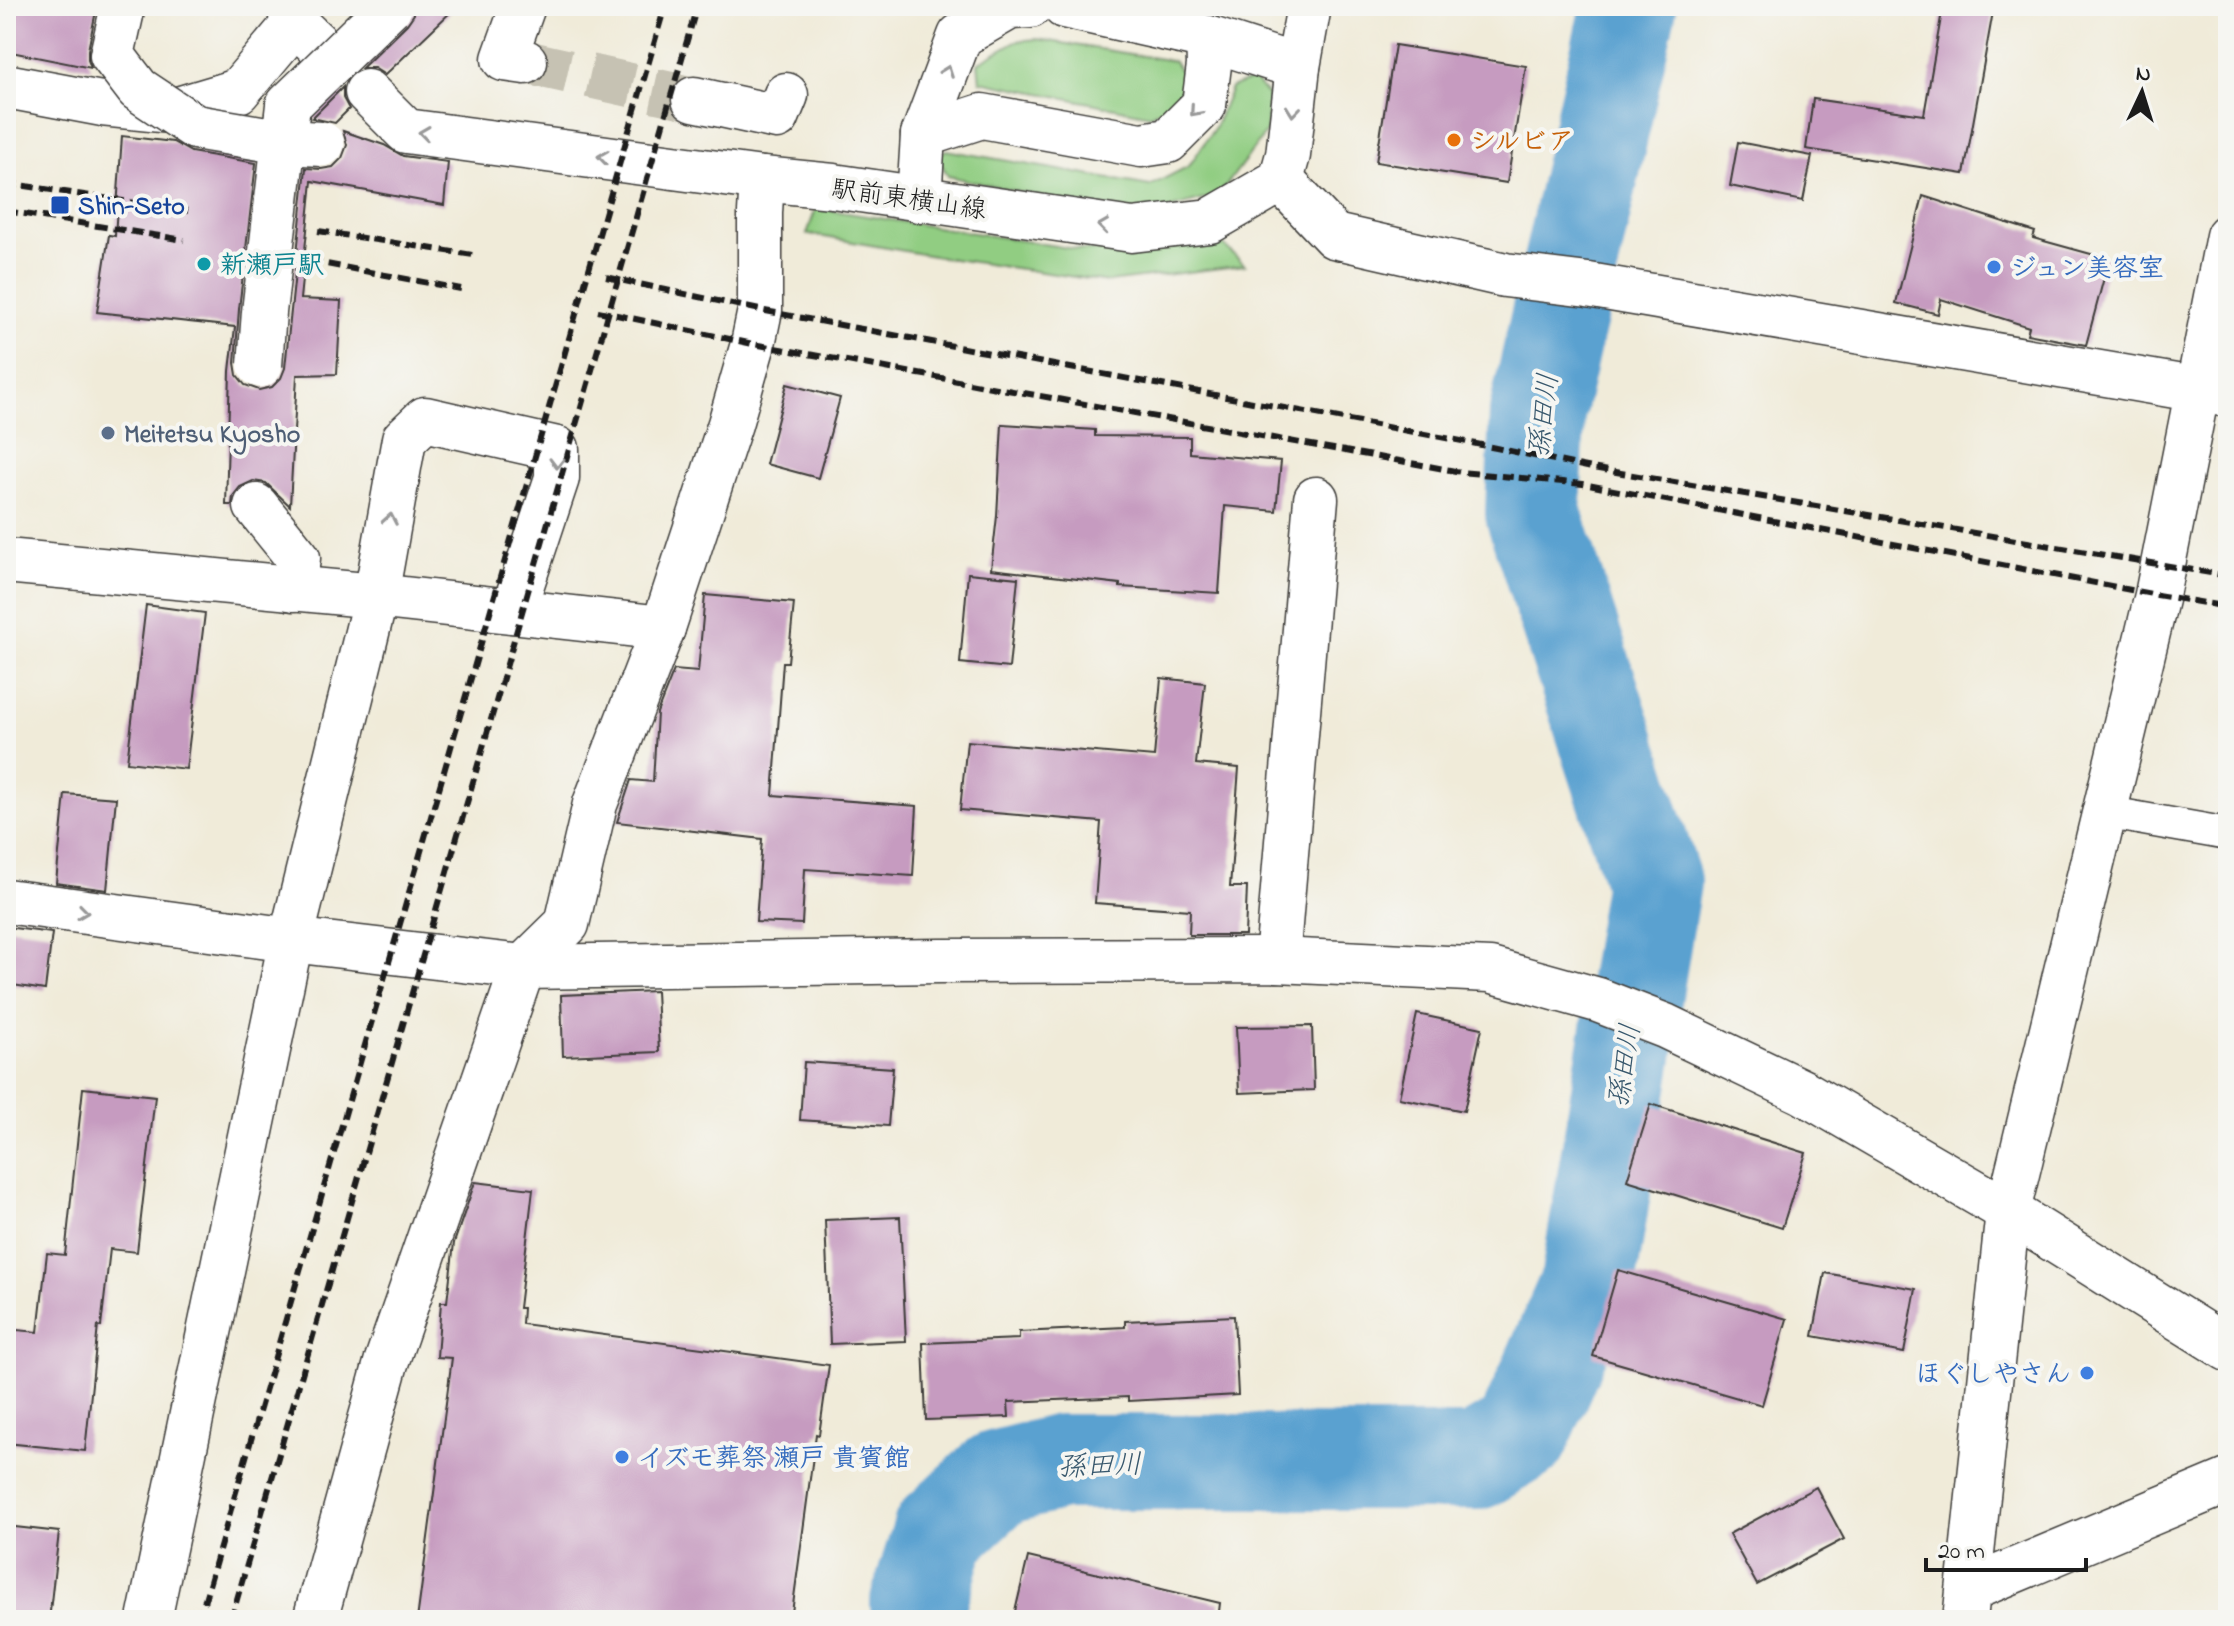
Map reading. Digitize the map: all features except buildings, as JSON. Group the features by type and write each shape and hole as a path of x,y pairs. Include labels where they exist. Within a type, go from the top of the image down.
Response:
{"street":[{"path":"123,6 112,55 138,89 195,127 303,143"},
{"path":"260,365 264,312 303,143 288,105 390,6"},
{"path":"523,6 504,59 525,62"},
{"path":"919,200 923,135 960,36 1010,7 1030,6"},
{"path":"1064,6 1208,38 1298,67"},
{"path":"1309,6 1288,155 1281,180 1334,236 1505,275 1588,285 2213,392"},
{"path":"6,86 102,104 171,111 238,91 300,24"},
{"path":"923,135 982,116 1141,145 1168,141 1204,105 1209,65 1208,38"},
{"name":"駅前東横山線","path":"367,92 406,131 833,186 1132,230 1210,221 1281,180"},
{"path":"694,99 777,117 786,95"},
{"path":"315,1620 386,1363 523,967 567,924 595,804 663,628 730,424 760,310 762,179"},
{"path":"1968,1605 2008,1211 2157,595 2213,392 2228,236"},
{"path":"149,1620 291,940 376,596 404,439 425,419 557,449 557,478 513,611"},
{"path":"1277,960 1316,499"},
{"path":"256,506 298,558 294,589"},
{"path":"6,561 376,596 663,628"},
{"path":"6,901 291,940 523,967 1277,960 1490,970 1598,1000 1665,1026 1803,1092 2008,1211 2228,1349"},
{"path":"1968,1605 2228,1481"}],"lane":[{"path":"2104,812 2228,834"}],"green space":[{"path":"1037,39 1174,61 1186,81 1182,99 1150,115 980,81 978,63 1016,41"},
{"path":"1253,79 1268,95 1267,131 1219,195 1154,213 1065,202 948,176 937,156 946,150 1150,186 1189,166 1215,127 1231,88"},
{"path":"816,208 1081,250 1155,251 1215,237 1245,265 1108,282 807,234"}],"waterway":[{"name":"孫田川","path":"919,1620 918,1603 940,1532 998,1478 1061,1462 1476,1462 1522,1435 1588,1283 1653,882 1533,513 1537,413 1629,6"}],"tunnel":[{"path":"525,62 694,99"}],"railway":[{"path":"199,1620 665,6"},
{"path":"231,1620 697,6"},
{"path":"6,183 188,211"},
{"path":"6,211 184,240"},
{"path":"318,231 473,255"},
{"path":"310,261 461,289"},
{"path":"606,277 760,310 1592,468 2228,576"},
{"path":"598,311 753,344 1461,472 1583,484 2228,607"}],"place":[{"name":"シルビア","path":"1454,140"},
{"name":"Shin-Seto","path":"60,205"},
{"name":"新瀬戸駅","path":"204,264"},
{"name":"ジュン美容室","path":"1994,267"},
{"name":"Meitetsu Kyosho","path":"108,433"},
{"name":"ほぐしやさん","path":"2087,1373"},
{"name":"イズモ葬祭 瀬戸 貴賓館","path":"622,1457"}]}
